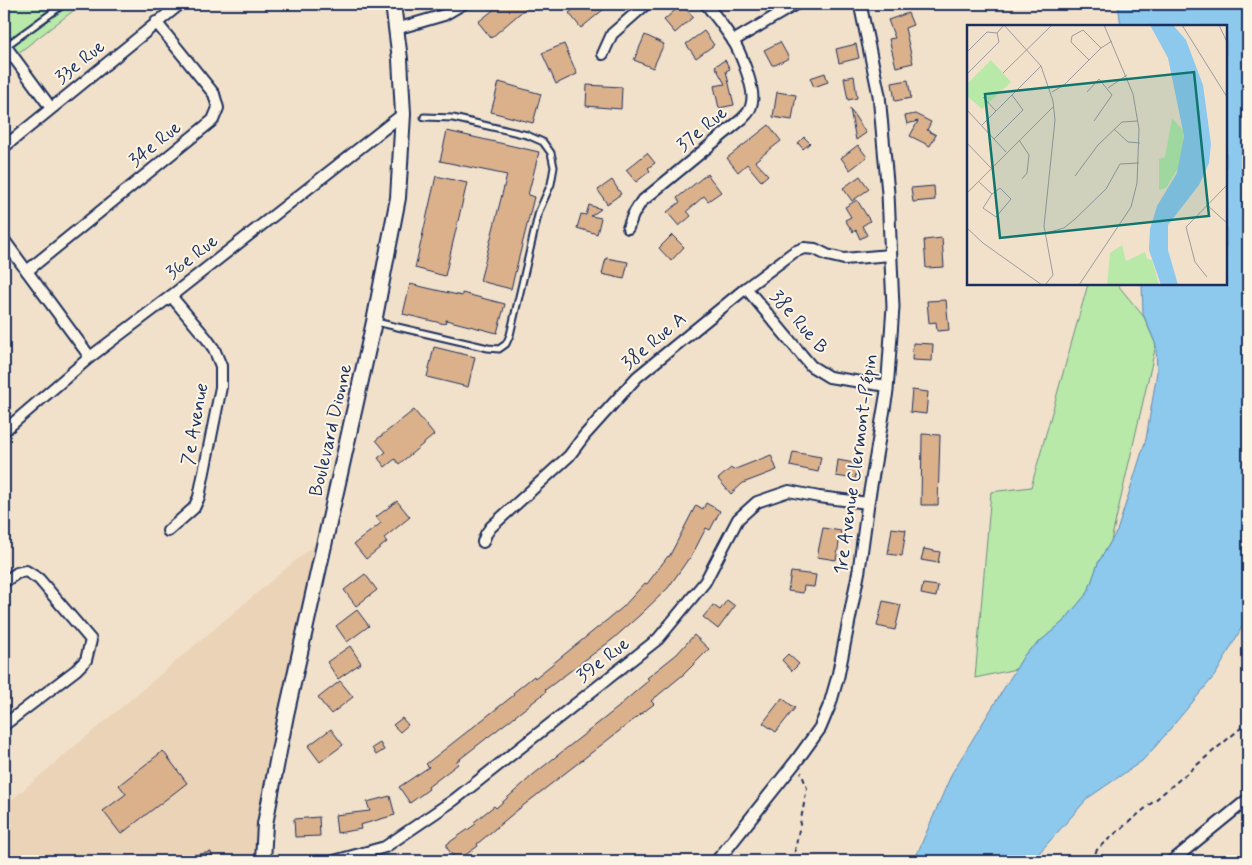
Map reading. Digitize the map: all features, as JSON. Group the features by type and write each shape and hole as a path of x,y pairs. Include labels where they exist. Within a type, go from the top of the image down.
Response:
{"main road":[{"name":"Boulevard Dionne","path":"263,861 265,824 286,715 374,322 398,198 403,114 392,4"}],"street":[{"name":"33e Rue","path":"4,147 180,4"},
{"path":"396,29 444,15 463,4"},
{"path":"603,54 612,34 646,4"},
{"path":"706,4 733,41 796,4"},
{"name":"1re Avenue Clermont-Pépin","path":"716,861 797,760 820,728 830,704 835,685 856,588 887,386 892,307 888,193 880,95 860,4"},
{"name":"34e Rue","path":"27,271 214,120 218,108 214,94 156,22"},
{"name":"37e Rue","path":"628,228 641,202 742,119 749,111 753,101 752,88 733,41"},
{"path":"5,46 51,108"},
{"name":"36e Rue","path":"4,430 90,357 403,114"},
{"path":"4,240 90,357"},
{"name":"38e Rue A","path":"484,542 486,534 491,527 569,456 584,436 637,376 794,252 804,248 815,249 827,255 844,259 890,255"},
{"name":"38e Rue B","path":"746,288 820,373 829,377 887,386"},
{"name":"7e Avenue","path":"168,531 194,508 199,497 221,387 221,366 214,349 171,296"},
{"name":"39e Rue","path":"334,861 384,847 454,800 658,639 705,582 738,520 757,502 790,491 868,503"},
{"path":"4,582 17,573 26,571 39,579 91,640 86,660 76,670 4,725"},
{"path":"1172,861 1248,800"}],"lane":[{"path":"5,46 64,4"},
{"path":"374,322 488,348 499,349 506,344 510,336 539,211 551,184 554,167 553,160 544,142 527,135 453,118 424,117"}],"path":[{"path":"1091,861 1098,848 1248,722"},
{"path":"794,861 807,788 797,760"}],"shaded area":[{"path":"327,534 263,861 4,861 4,806"}],"green space":[{"path":"4,4 82,4 4,64"},
{"path":"1088,285 1118,285 1144,317 1156,345 1111,541 1098,563 1088,592 1064,621 1025,654 1016,669 975,678 991,492 1031,487"}],"water":[{"path":"1118,4 1248,4 1248,616 1216,674 1155,747 1142,761 1088,798 1032,861 914,861 952,773 1025,654 1064,621 1088,592 1098,563 1117,531 1146,439 1157,372 1156,345 1143,314 1142,285 1227,285 1227,25 1121,25"}],"building":[{"path":"501,4 522,4 526,8 491,38 478,22"},
{"path":"580,4 599,4 604,9 581,28 569,13"},
{"path":"682,4 693,17 675,33 664,20"},
{"path":"908,13 913,25 905,28 913,63 896,67 889,39 895,38 888,20"},
{"path":"704,31 714,45 696,58 686,44"},
{"path":"645,35 664,44 653,68 634,60"},
{"path":"780,42 789,58 772,65 764,50"},
{"path":"564,44 577,74 556,84 542,53"},
{"path":"856,44 859,58 839,63 836,49"},
{"path":"725,60 730,69 726,71 734,105 719,108 714,86 725,84 715,66"},
{"path":"825,73 828,82 814,87 810,78"},
{"path":"854,76 857,98 848,100 844,78"},
{"path":"908,80 911,98 895,101 892,83"},
{"path":"499,82 541,94 533,123 491,112"},
{"path":"587,85 622,87 621,109 586,106"},
{"path":"777,92 796,95 792,120 773,117"},
{"path":"850,109 866,133 856,140"},
{"path":"915,114 931,122 927,130 936,135 930,146 910,136 918,121 907,124 905,116"},
{"path":"769,125 781,141 755,161 768,175 761,181 747,164 738,172 727,158"},
{"path":"447,131 539,152 528,195 534,197 511,289 480,281 507,175 440,161"},
{"path":"804,137 810,143 803,149 798,143"},
{"path":"858,145 867,157 850,170 841,158"},
{"path":"647,153 655,163 648,168 650,171 636,182 626,170"},
{"path":"707,174 721,192 708,201 704,196 687,211 691,216 679,226 667,212 680,202 677,198"},
{"path":"436,176 467,183 445,276 415,268"},
{"path":"860,176 869,189 852,201 843,188"},
{"path":"612,180 621,194 607,204 598,190"},
{"path":"934,186 935,200 913,202 911,188"},
{"path":"857,200 870,221 862,226 867,235 860,239 856,230 853,232 845,220 851,217 845,207"},
{"path":"589,205 601,209 591,216 601,218 597,234 577,228 581,214 586,215"},
{"path":"672,235 684,247 671,261 659,248"},
{"path":"942,238 944,267 926,268 924,240"},
{"path":"606,258 628,262 624,279 602,274"},
{"path":"410,284 462,296 462,293 505,304 497,333 446,320 445,324 403,314"},
{"path":"946,300 949,330 937,331 936,322 929,323 927,301"},
{"path":"913,343 933,344 932,361 912,360"},
{"path":"434,347 475,357 468,387 427,377"},
{"path":"912,390 928,392 926,414 910,412"},
{"path":"414,410 434,435 399,464 395,459 385,467 378,458 386,452 376,440"},
{"path":"922,434 940,435 938,505 921,505"},
{"path":"793,452 821,457 818,472 790,466"},
{"path":"771,455 777,470 743,483 731,494 718,479 731,468 733,470"},
{"path":"838,460 854,463 853,468 857,469 855,479 836,476"},
{"path":"397,501 410,517 384,538 387,542 366,559 354,544 381,523 376,517"},
{"path":"706,503 720,511 710,530 706,528 690,559 668,588 613,639 545,690 546,692 456,762 458,764 410,803 399,787 429,767 426,764 514,695 513,693 534,676 535,678 622,608 645,583 647,584 669,557 696,505 703,509"},
{"path":"823,528 841,531 836,560 817,557"},
{"path":"892,528 906,530 902,556 888,554"},
{"path":"924,549 940,552 938,563 921,560"},
{"path":"791,572 816,575 814,587 804,586 803,593 788,591"},
{"path":"365,574 377,590 356,606 344,590"},
{"path":"923,584 938,586 936,597 921,594"},
{"path":"727,600 735,606 718,629 703,617 713,605 720,610"},
{"path":"883,601 901,605 895,630 877,626"},
{"path":"357,610 369,626 347,642 336,626"},
{"path":"694,635 709,649 684,674 651,701 654,704 515,812 477,844 478,846 457,861 447,848 447,844 476,824 474,822 494,806 496,808 534,774 620,706 649,680 647,678 677,654"},
{"path":"350,646 361,663 338,679 327,662"},
{"path":"788,654 799,664 792,671 782,660"},
{"path":"340,681 353,697 331,714 318,698"},
{"path":"782,698 795,708 776,732 763,723"},
{"path":"402,718 408,725 400,732 393,725"},
{"path":"331,729 343,745 320,762 308,746"},
{"path":"380,743 384,750 376,755 372,748"},
{"path":"163,751 187,783 121,834 103,811 126,794 119,785"},
{"path":"390,796 395,815 360,825 361,829 337,833 335,815 370,811 367,802"},
{"path":"319,817 320,836 295,837 294,819"},
{"path":"211,852 213,861 185,861 184,857"}]}
